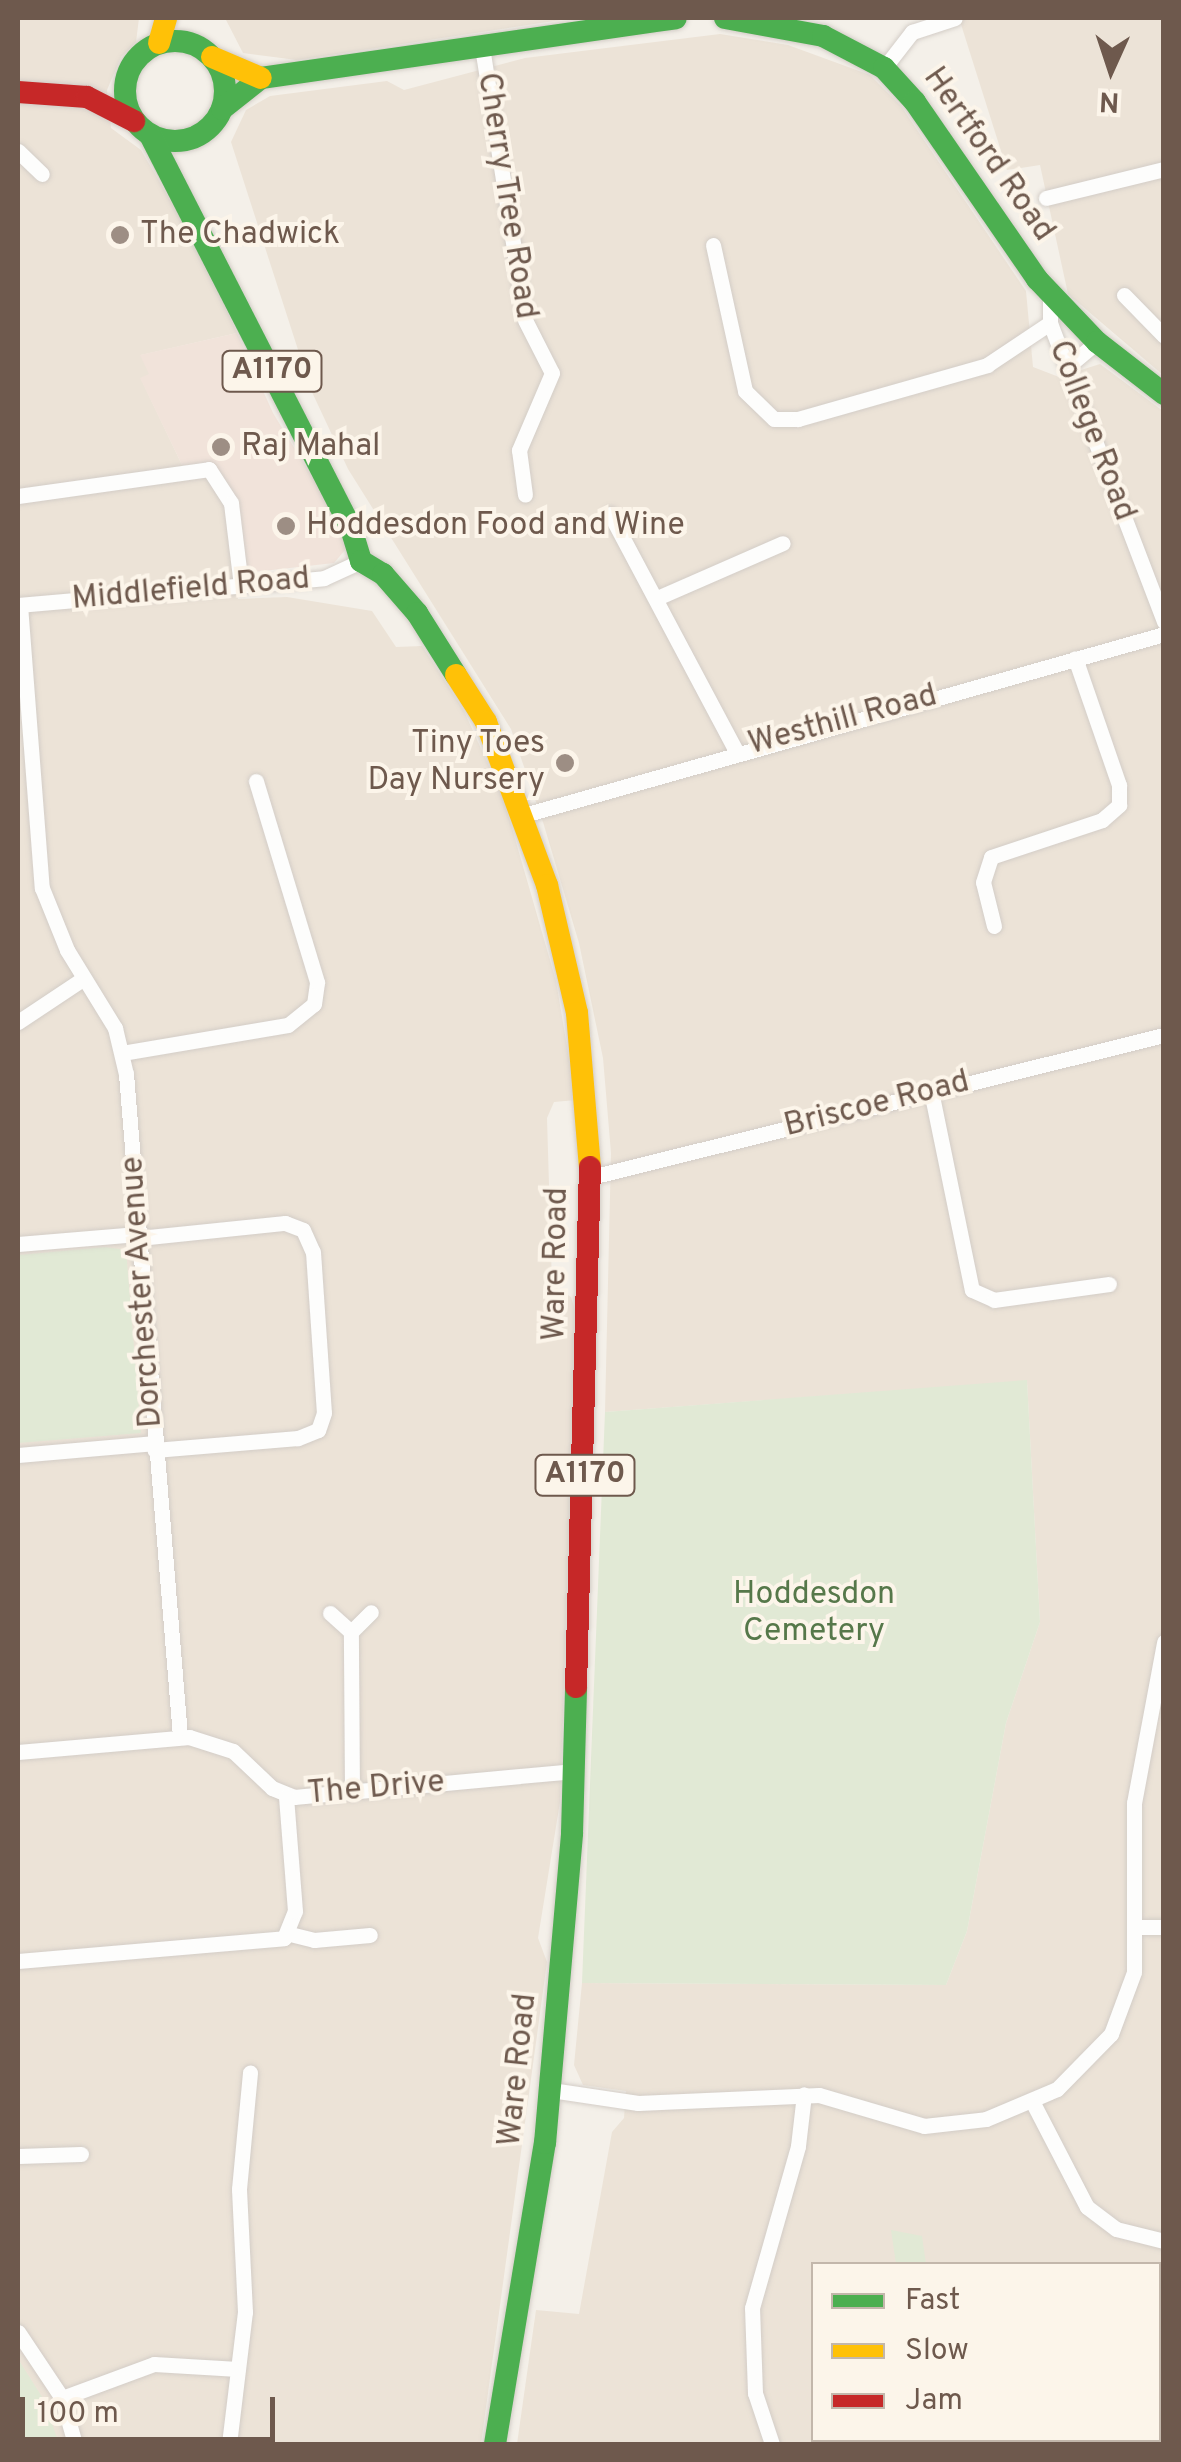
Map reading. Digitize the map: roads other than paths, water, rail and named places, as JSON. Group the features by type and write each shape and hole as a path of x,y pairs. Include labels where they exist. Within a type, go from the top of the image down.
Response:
{"main road":[{"path":"142,128 124,93 129,70 160,43 166,18"},
{"path":"194,18 225,84 222,109"},
{"path":"178,183 198,136 222,109 261,78 676,18"},
{"name":"Hertford Road","path":"725,18 822,36 884,68 1050,294 1097,342 1164,394"},
{"path":"160,43 181,41 261,78"},
{"path":"18,93 86,97 166,141 198,136"},
{"name":"A1170","path":"142,128 178,183 350,526 361,561"},
{"name":"Ware Road","path":"361,561 391,582 449,659 486,722 524,815 572,985 591,1178 575,1771 551,2090 495,2444"}],"street":[{"path":"884,68 918,23 956,18"},
{"name":"Cherry Tree Road","path":"482,47 526,320 552,372 519,450 525,495"},
{"path":"18,151 42,174"},
{"path":"1046,198 1164,169"},
{"path":"713,245 746,391 774,419 798,420 986,364 1050,322"},
{"name":"College Road","path":"1050,294 1050,322 1164,622"},
{"path":"1124,295 1164,336"},
{"path":"1067,367 1097,342"},
{"path":"18,496 209,469 231,504 241,586"},
{"path":"610,514 736,751"},
{"path":"657,598 783,543"},
{"name":"Middlefield Road","path":"18,605 337,576 361,561"},
{"name":"Dorchester Avenue","path":"18,605 22,712 38,867 52,920 122,1053 180,1736"},
{"name":"Westhill Road","path":"524,815 736,751 1164,634"},
{"path":"994,926 982,882 992,857 1107,818 1118,805 1119,785 1075,658"},
{"path":"122,1053 288,1025 314,1004 317,982 256,781"},
{"path":"18,1022 84,978"},
{"name":"Briscoe Road","path":"591,1178 1164,1035"},
{"path":"931,1091 975,1293 994,1300 1109,1284"},
{"path":"18,1244 285,1223 303,1230 313,1252 324,1413 318,1430 298,1438 18,1454"},
{"path":"352,1792 351,1632 371,1612"},
{"path":"330,1614 351,1632"},
{"path":"551,2090 638,2103 804,2094 924,2126 986,2119 1032,2103 1080,2070 1117,2024 1134,1972 1138,1927 1134,1803 1147,1706 1164,1642"},
{"name":"The Drive","path":"18,1752 180,1736 233,1751 286,1796 575,1771"},
{"path":"286,1796 295,1911 290,1934"},
{"path":"1138,1927 1164,1926"},
{"path":"18,1961 268,1942 290,1934 307,1940 370,1935"},
{"path":"229,2444 246,2297 240,2174 250,2073"},
{"path":"772,2444 755,2394 752,2308 798,2146 804,2094"},
{"path":"1032,2103 1087,2207 1116,2229 1164,2241"},
{"path":"18,2156 81,2154"},
{"path":"18,2332 62,2398 75,2444"},
{"path":"62,2398 154,2364 238,2369"}],"place":[{"name":"The Chadwick","path":"120,235"},
{"name":"Raj Mahal","path":"221,447"},
{"name":"Hoddesdon Food and Wine","path":"286,526"},
{"name":"Tiny Toes Day Nursery","path":"565,763"}],"park label":[{"name":"Hoddesdon Cemetery","path":"814,1614"}]}
